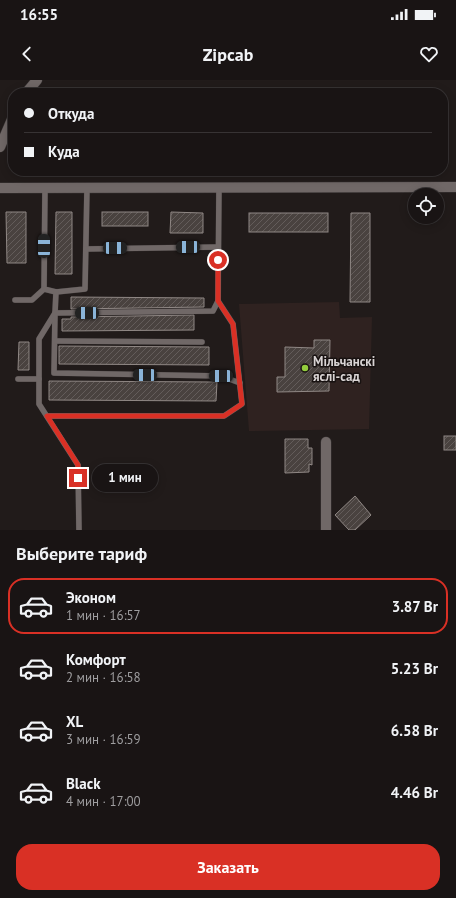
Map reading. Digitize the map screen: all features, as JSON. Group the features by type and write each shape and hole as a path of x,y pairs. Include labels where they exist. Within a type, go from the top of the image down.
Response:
{"street":[{"path":"30,88 37,80"},
{"path":"0,147 8,129"},
{"path":"0,188 456,187"},
{"path":"326,442 326,530"}],"lane":[{"path":"55,313 213,311 218,301 219,187"},
{"path":"15,300 32,300 44,289 45,188"},
{"path":"44,289 56,292 85,289 87,188"},
{"path":"86,248 218,247"},
{"path":"56,292 54,373 221,376 240,383"},
{"path":"47,416 224,416 242,404 233,324 218,301"},
{"path":"55,313 39,339 39,404 78,465 79,530"},
{"path":"55,341 202,342"},
{"path":"18,379 39,379"}],"shaded area":[{"path":"339,302 340,318 372,317 369,429 249,431 239,304"}],"building":[{"path":"6,212 26,212 26,263 7,263"},
{"path":"56,212 72,212 72,274 55,274"},
{"path":"102,212 148,212 148,226 102,226"},
{"path":"171,212 203,213 203,233 170,233"},
{"path":"249,213 328,213 328,232 249,232"},
{"path":"351,213 370,213 370,302 350,302"},
{"path":"71,297 204,298 204,307 71,309"},
{"path":"194,315 194,330 62,331 62,319 71,319 71,317"},
{"name":"Мільчанскі яслі-сад","path":"314,340 330,340 329,391 277,392 277,377 285,377 285,347 314,348"},
{"path":"19,342 29,342 29,370 18,370"},
{"path":"59,346 209,347 209,365 59,364"},
{"path":"49,381 217,382 216,401 49,400"},
{"path":"444,436 456,436 456,450 444,450"},
{"path":"285,439 308,439 308,448 312,448 312,465 309,464 309,472 285,473"},
{"path":"355,496 371,515 355,530 349,530 335,515"}],"place":[{"name":"Мільчанскі яслі-сад","path":"305,368"}],"route":[{"path":"78,478 78,465 47,416 224,416 242,404 233,324 218,301 218,260"}]}
